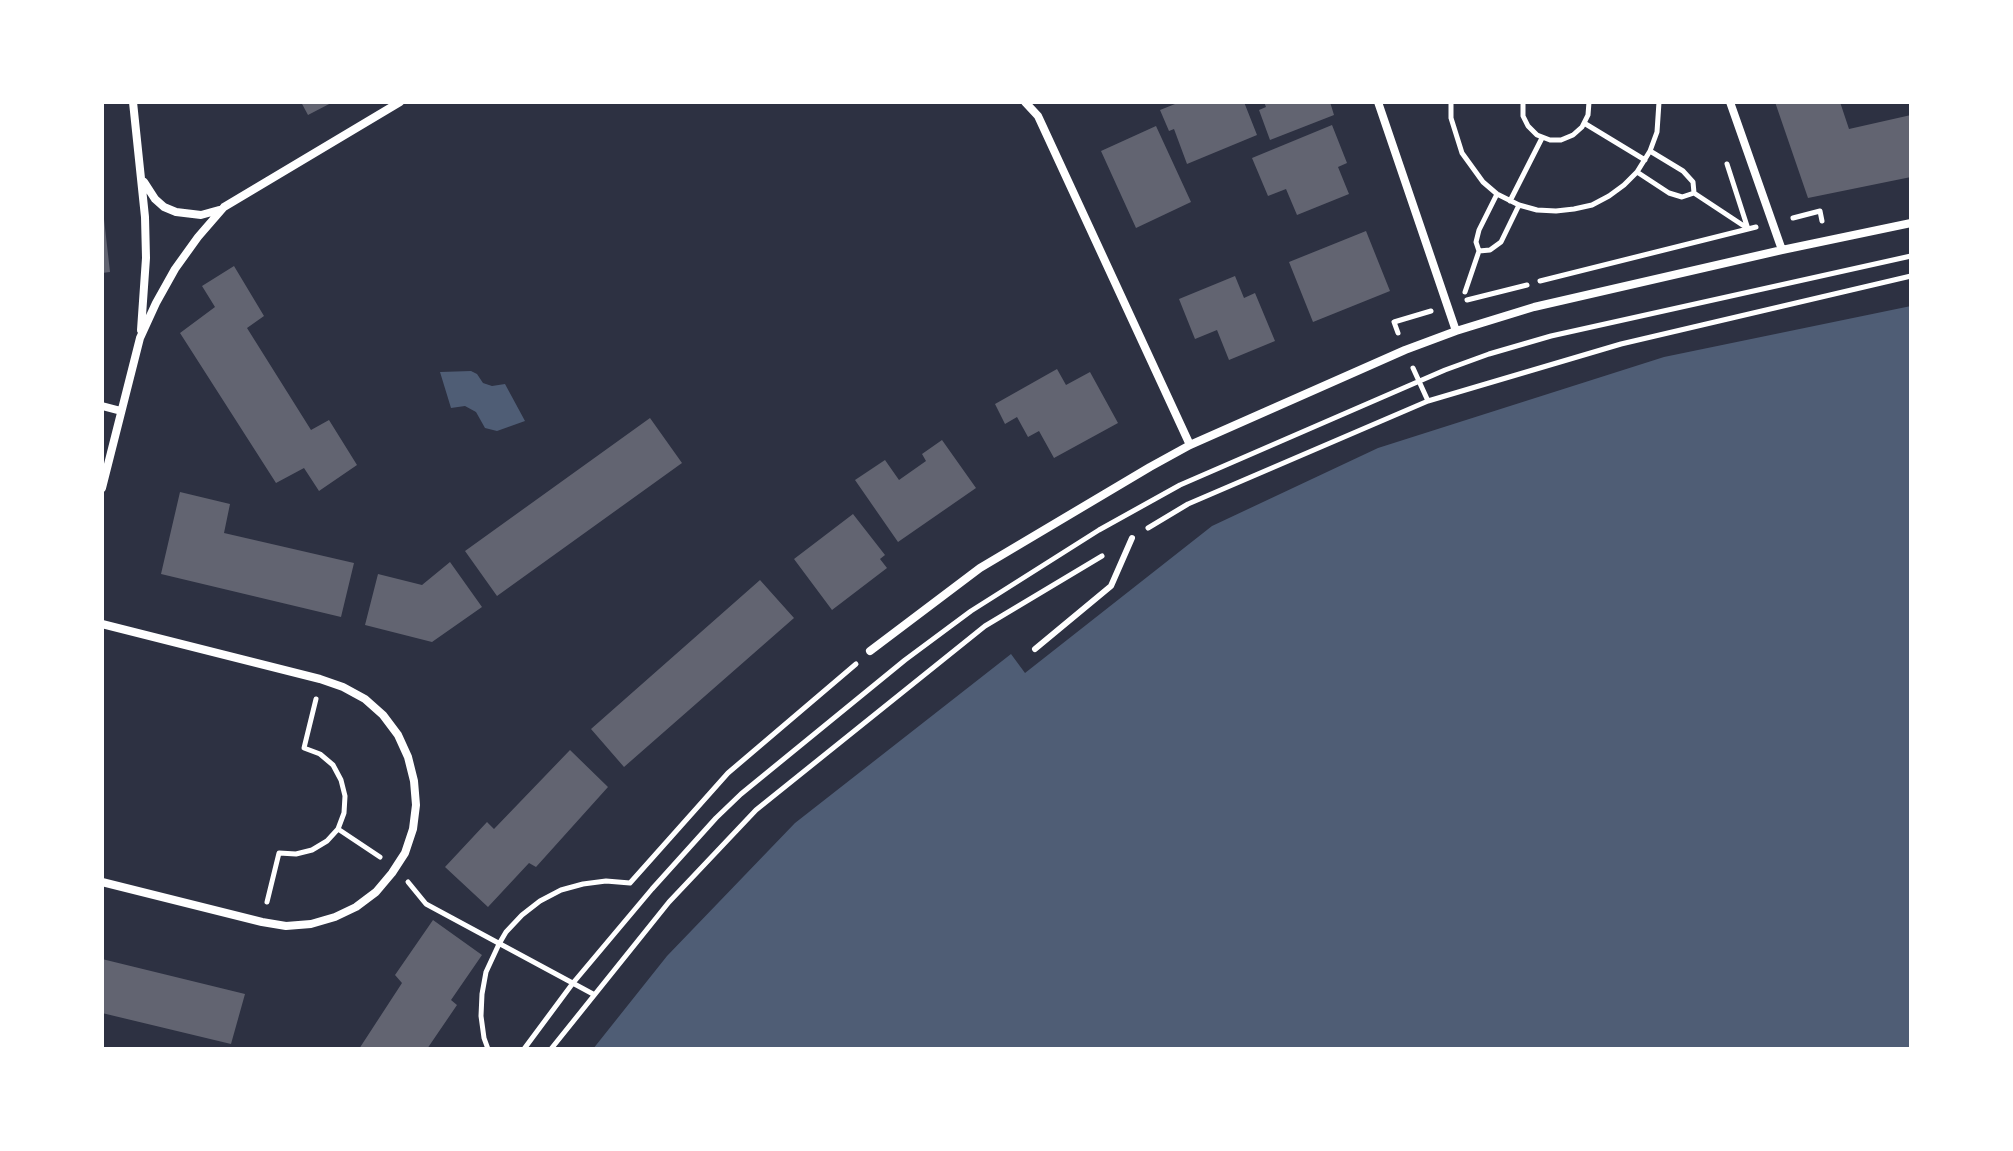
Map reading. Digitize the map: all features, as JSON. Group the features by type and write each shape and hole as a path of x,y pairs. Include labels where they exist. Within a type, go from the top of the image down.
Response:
{"street":[{"path":"133,102 142,177 146,258 140,338"},
{"path":"142,177 155,199 176,212 201,215 224,207 400,102"},
{"path":"1025,102 1038,116 1190,445"},
{"path":"1378,102 1456,331"},
{"path":"1730,102 1782,250"},
{"path":"102,488 140,338 175,269 224,207"},
{"path":"870,651 980,568 1190,445 1405,350 1534,307 1911,223"},
{"path":"102,406 121,411"},
{"path":"102,624 320,679 365,699 383,715 398,735 408,757 416,805 413,829 405,853 376,892 356,907 311,924 286,926 262,922 102,882"}],"lane":[{"path":"1035,649 1111,586 1132,538"}],"path":[{"path":"1451,102 1451,118 1462,153 1483,182 1497,194 1519,205 1556,211 1592,205 1609,196 1637,172 1657,132 1659,102"},
{"path":"1523,102 1523,116 1528,126 1542,138 1561,140 1573,135 1584,123 1589,102"},
{"path":"1584,123 1645,160"},
{"path":"1510,201 1542,138"},
{"path":"1650,151 1683,171 1693,182 1694,193"},
{"path":"1637,172 1669,193 1682,197 1694,193"},
{"path":"1694,193 1748,229"},
{"path":"1497,194 1479,230 1476,242 1479,251 1490,250 1501,242 1519,205"},
{"path":"524,1049 573,983 661,879 741,794 905,660 971,611 1099,530 1180,485 1445,370 1489,354 1551,336 1911,256"},
{"path":"551,1049 669,902 756,810 985,626 1188,504 1428,401 1621,344 1911,276"},
{"path":"488,1049 481,1016 486,972 506,932 522,915 561,890 595,882 630,883 728,773 870,651"},
{"path":"262,922 279,853 296,854 312,850 327,841 338,829 344,813 345,796 333,765 320,754 304,748 320,679"},
{"path":"338,829 396,867 426,904 593,994"}],"water":[{"path":"1911,306 1911,1049 593,1049 667,956 795,823 1011,654 1025,673 1212,526 1378,448 1664,357"},
{"path":"471,371 483,383 492,386 505,384 525,421 497,431 485,428 476,412 465,406 451,408 440,372"}],"building":[{"path":"301,102 333,102 308,115"},
{"path":"1180,102 1244,102 1257,135 1187,164 1174,129 1169,131 1160,110"},
{"path":"1264,102 1330,102 1334,115 1270,140 1259,110 1266,107"},
{"path":"1775,102 1840,102 1849,129 1911,115 1911,177 1808,198"},
{"path":"1332,125 1347,163 1338,167 1349,194 1297,215 1286,189 1268,196 1252,158"},
{"path":"1156,126 1191,202 1136,228 1101,151"},
{"path":"102,220 110,272 102,273"},
{"path":"1366,231 1390,291 1313,322 1289,262"},
{"path":"234,266 264,316 247,328 311,430 329,420 357,465 319,491 304,468 276,483 180,333 215,307 202,286"},
{"path":"1235,276 1244,298 1255,293 1275,341 1229,360 1217,330 1195,339 1179,299"},
{"path":"1057,369 1066,385 1090,372 1118,423 1054,458 1039,431 1028,437 1017,417 1005,424 995,404"},
{"path":"650,418 682,463 497,596 465,551"},
{"path":"942,440 976,488 898,542 855,480 885,460 899,480 926,461 922,454"},
{"path":"180,492 230,504 224,533 354,563 341,617 161,574"},
{"path":"853,514 885,555 880,559 887,568 832,610 794,559"},
{"path":"450,562 482,607 432,642 365,625 378,574 422,585"},
{"path":"760,580 794,618 624,767 591,729"},
{"path":"570,750 608,787 536,867 529,863 488,907 445,867 487,822 494,829"},
{"path":"433,920 482,955 451,1000 457,1005 427,1049 359,1049 402,983 395,975"},
{"path":"102,959 245,994 231,1044 102,1013"}]}
